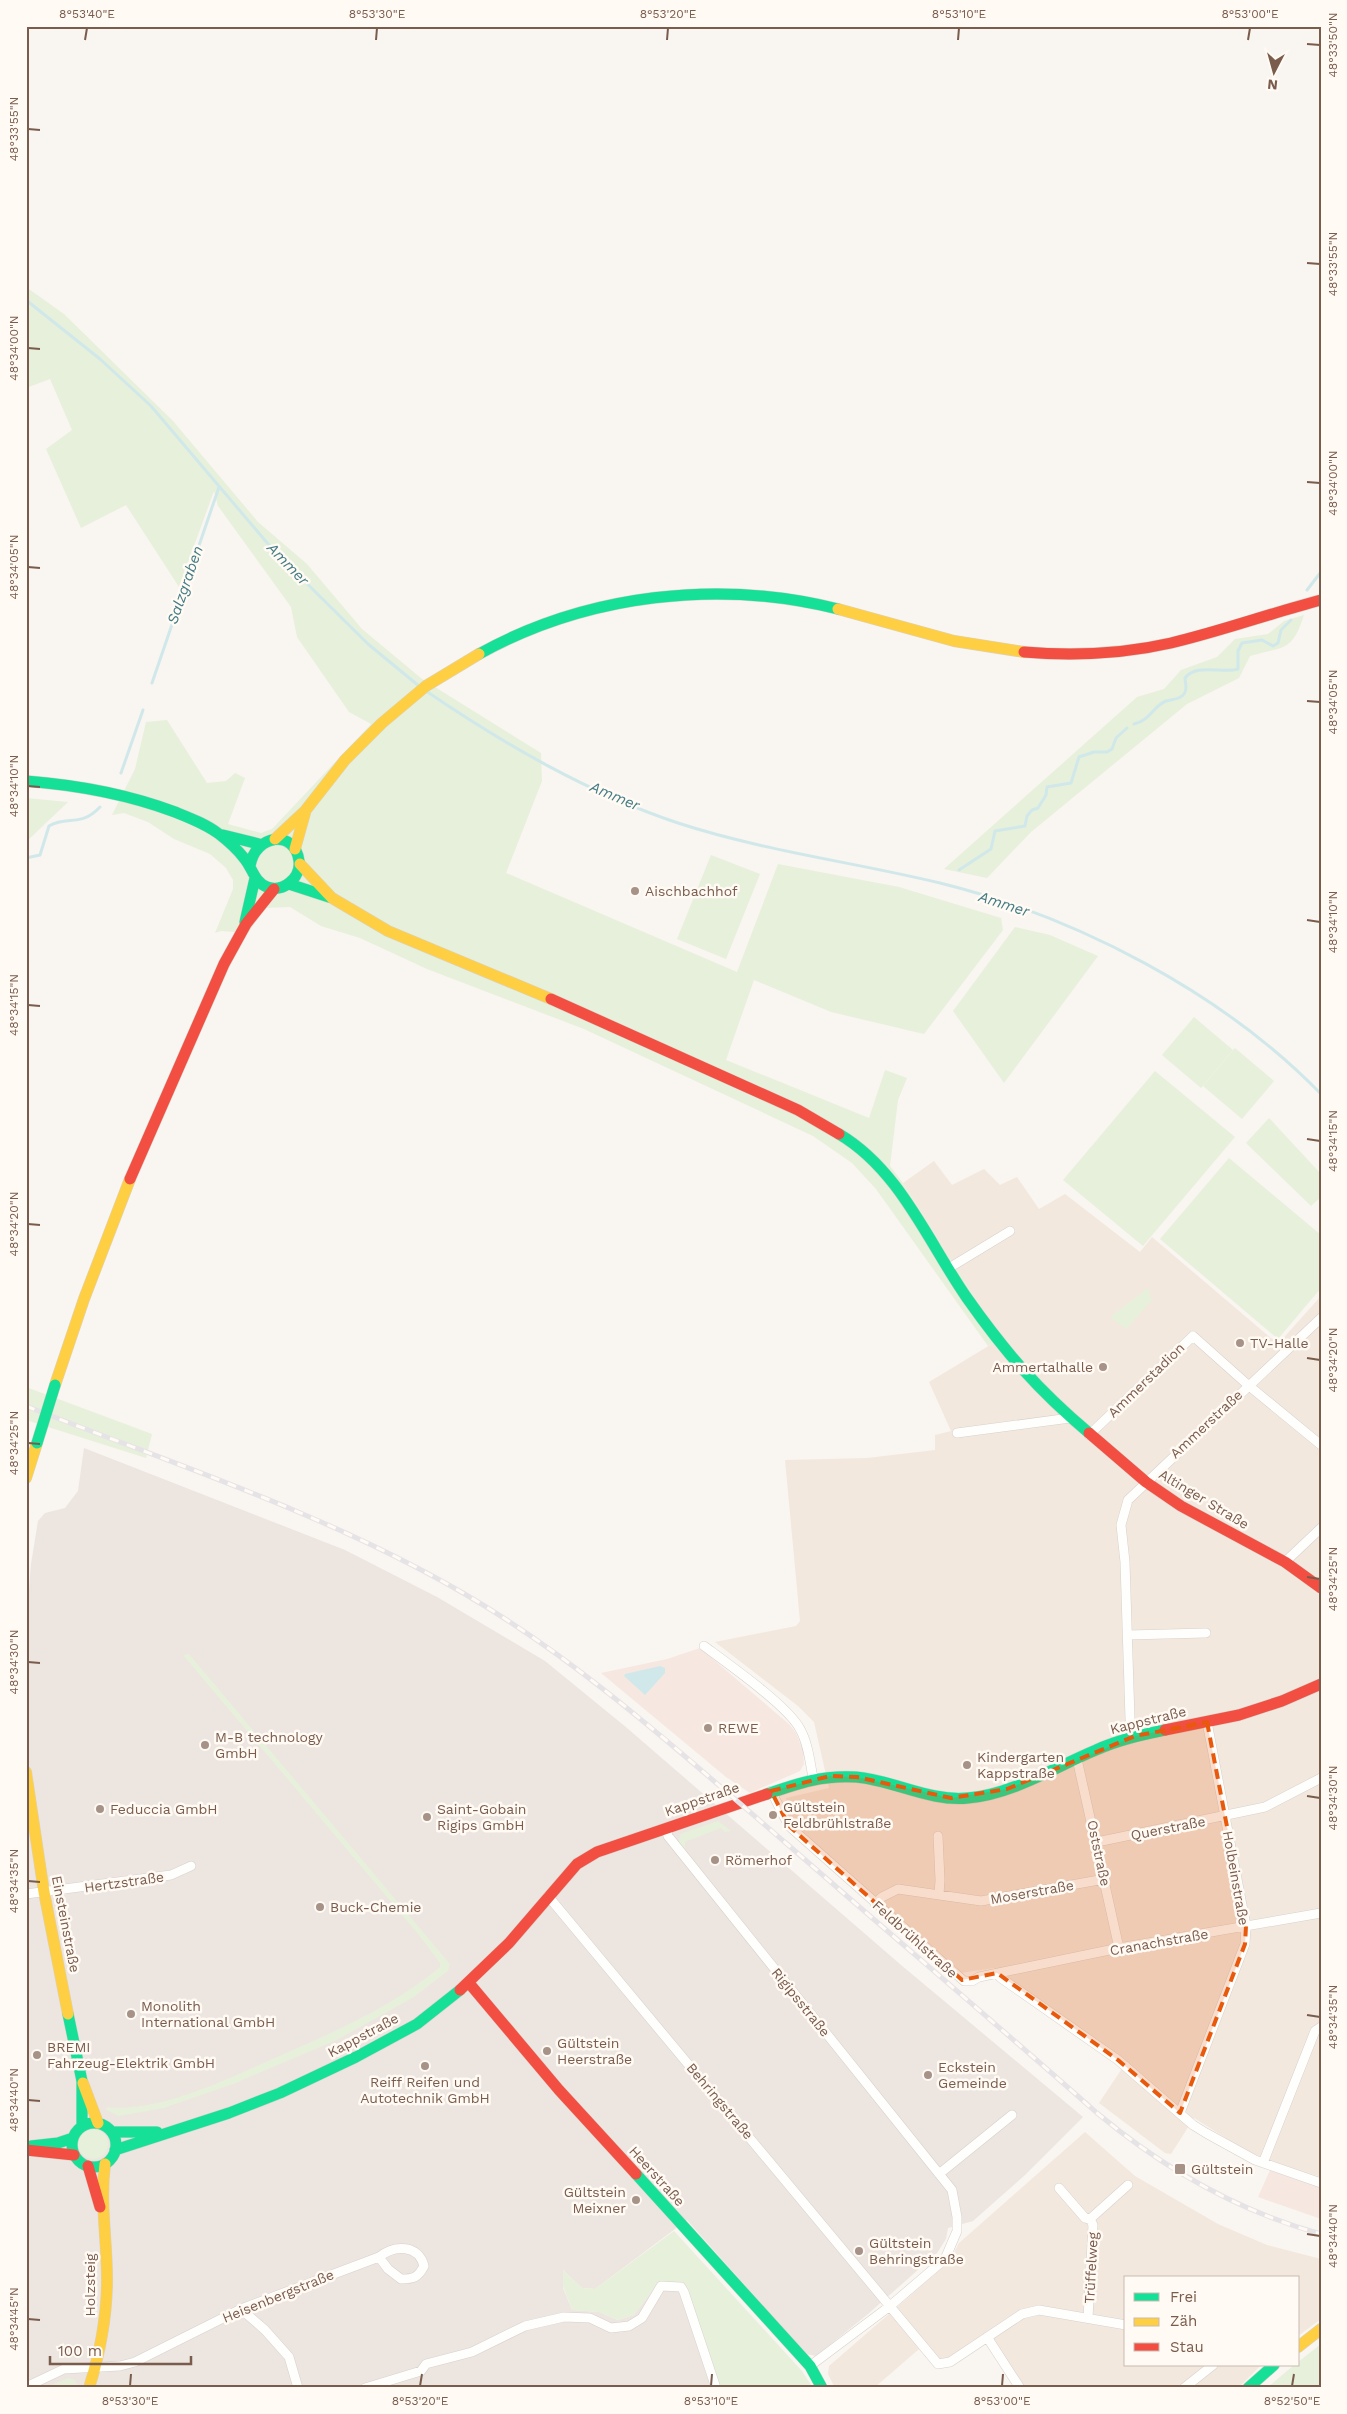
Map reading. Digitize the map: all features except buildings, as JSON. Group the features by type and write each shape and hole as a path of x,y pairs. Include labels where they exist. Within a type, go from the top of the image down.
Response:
{"street":[{"path":"275,839 306,811 352,752 405,702 435,680 497,644 551,622 624,601 674,594 740,594 800,600 971,646 1021,653 1053,654 1105,653 1155,647 1203,635 1321,600"},
{"path":"26,781 68,785 130,797 188,818 220,834 259,844 275,839 284,840 295,849 300,864 332,898"},
{"path":"295,849 306,811"},
{"path":"220,834 241,854 250,866 254,878 261,884 274,888 289,884 332,898"},
{"path":"250,866 252,854 259,844"},
{"path":"289,884 298,874 300,864"},
{"path":"26,1478 55,1384 87,1292 143,1147 191,1037 243,927 254,878"},
{"path":"243,927 274,888"},
{"name":"Altinger Straße","path":"332,898 377,925 415,943 583,1012 798,1110 833,1128 860,1148 885,1172 908,1203 1000,1343 1036,1386 1070,1418 1146,1482 1181,1506 1285,1562 1321,1588"},
{"path":"949,1268 1010,1230"},
{"name":"Ammerstraße","path":"1135,1736 1130,1719 1125,1562 1121,1525 1128,1500 1321,1318"},
{"name":"Ammerstadion","path":"1089,1434 1193,1336 1248,1385"},
{"path":"1248,1385 1321,1445"},
{"path":"958,1433 1070,1418"},
{"path":"1285,1562 1321,1528"},
{"path":"1128,1635 1206,1633"},
{"path":"704,1646 728,1663 796,1722 804,1738 813,1778"},
{"name":"Kappstraße","path":"115,2150 153,2139 165,2132 229,2113 263,2100 356,2057 417,2024 469,1983 509,1943 577,1864 596,1852 813,1778 857,1777 931,1794 968,1798 1007,1789 1135,1736 1239,1715 1274,1704 1321,1684"},
{"name":"Holbeinstraße","path":"1180,2114 1245,1944 1246,1926 1207,1722"},
{"name":"Oststraße","path":"1077,1759 1097,1842 1119,1948"},
{"name":"Einsteinstraße","path":"26,1772 44,1892 82,2081 98,2123"},
{"name":"Querstraße","path":"1097,1842 1226,1817 1265,1807 1321,1778"},
{"name":"Feldbrühlstraße","path":"771,1791 789,1826 962,1980 972,1981 979,1977 998,1974"},
{"name":"Rigipsstraße","path":"666,1828 668,1836 952,2190 957,2217 957,2231 945,2258 890,2306 810,2366"},
{"path":"938,1836 940,1880 938,1895"},
{"name":"Hertzstraße","path":"26,1894 171,1875 191,1866"},
{"name":"Moserstraße","path":"875,1904 882,1897 898,1889 909,1889 980,1901 1105,1878"},
{"name":"Behringstraße","path":"548,1896 938,2364 950,2362 987,2337"},
{"name":"Cranachstraße","path":"998,1974 1119,1948 1321,1913"},
{"path":"998,1974 1000,1978 1118,2060 1180,2114 1206,2133 1263,2163 1321,2183"},
{"name":"Heerstraße","path":"469,1983 559,2090 810,2366 822,2388"},
{"path":"1263,2163 1315,2032 1321,2027"},
{"name":"Einsteinstraße","path":"82,2081 82,2126"},
{"path":"939,2174 1012,2115"},
{"path":"98,2123 112,2132 116,2141 115,2150 112,2158 105,2164 88,2166 80,2162 74,2155 72,2147 73,2138 82,2126 98,2123"},
{"name":"Kappstraße","path":"112,2132 165,2132"},
{"path":"26,2149 73,2138"},
{"path":"26,2149 74,2155"},
{"name":"Holzsteig","path":"89,2388 96,2367 106,2307 106,2264 102,2210 105,2164"},
{"name":"Holzsteig","path":"88,2166 102,2210"},
{"name":"Trüffelweg","path":"1090,2219 1128,2185"},
{"name":"Trüffelweg","path":"1059,2188 1085,2218 1090,2219 1093,2225 1088,2318"},
{"name":"Heisenbergstraße","path":"26,2387 64,2369 120,2366 135,2362 241,2309 379,2257 392,2249 405,2248 415,2250 422,2257 424,2266 413,2279 401,2279 388,2269 379,2257"},
{"path":"365,2388 421,2371 426,2364 472,2352 525,2326 541,2322 564,2317 590,2318 611,2328 629,2326 642,2318 661,2286 675,2285 684,2292 716,2388"},
{"path":"241,2309 265,2330 289,2357 298,2388"},
{"path":"1020,2388 987,2337 1022,2314 1038,2310 1124,2325"},
{"path":"1300,2345 1321,2329"},
{"path":"1184,2388 1212,2366"},
{"path":"1248,2388 1273,2366"}],"highlighted area":[{"path":"1207,1722 1246,1926 1245,1944 1180,2113 1118,2060 997,1973 962,1980 789,1826 771,1791 830,1776 857,1777 951,1798 1007,1789 1135,1736"}],"shaded area":[{"path":"934,1161 952,1185 984,1169 1000,1185 1017,1177 1039,1209 1065,1194 1140,1252 1152,1237 1278,1344 1321,1296 1321,2177 1274,2163 1243,2149 1194,2118 1171,2154 1165,2153 1099,2103 1125,2064 994,1968 961,1973 794,1827 787,1815 786,1798 829,1788 814,1722 798,1706 715,1642 796,1626 800,1621 785,1460 867,1458 935,1450 935,1435 951,1431 929,1382 1000,1339 903,1183"},
{"path":"84,1448 345,1550 437,1597 545,1661 627,1728 901,1965 1083,2117 1025,2175 973,2221 948,2228 946,2239 937,2253 868,2314 816,2356 806,2354 687,2220 595,2289 582,2288 563,2270 563,2288 572,2310 599,2312 618,2320 634,2315 658,2283 685,2282 721,2388 26,2388 26,1631 31,1564 38,1521 45,1513 65,1508 78,1491"},
{"path":"700,1648 790,1725 796,1733 803,1751 804,1764 800,1771 750,1793 726,1777 601,1673 667,1659"},
{"path":"1085,2132 1135,2176 1218,2224 1267,2245 1321,2259 1321,2319 1300,2335 1300,2276 1124,2276 1124,2366 1260,2366 1238,2388 1023,2388 986,2333 950,2359 940,2360 926,2343 874,2388 835,2388 828,2374 829,2366 949,2262 959,2243"},
{"path":"1270,2170 1321,2188 1321,2219 1258,2197"}],"green space":[{"path":"26,287 64,314 173,421 258,522 307,564 362,629 422,679 541,753 542,781 506,873 737,972 778,864 899,887 1001,918 1003,930 924,1034 831,1012 754,980 726,1060 869,1118 885,1070 907,1078 898,1100 890,1166 903,1183 1001,1339 988,1346 876,1189 852,1163 813,1136 584,1029 427,969 360,938 321,926 290,907 265,908 248,933 221,931 215,933 233,889 233,880 226,868 210,854 174,839 148,822 124,813 112,815 135,769 146,722 167,720 207,783 226,781 235,773 245,778 228,824 261,833 272,829 371,724 349,712 297,637 291,607 218,506 214,491 179,587 126,505 81,528 46,449 72,430 50,379 26,388"},
{"path":"1304,615 1300,627 1291,642 1286,646 1250,656 1239,678 1187,704 1031,832 987,878 944,869 1137,697 1164,689 1181,670 1217,657 1235,639 1268,634 1284,621"},
{"path":"26,798 68,802 26,842"},
{"path":"711,855 760,874 726,959 677,939"},
{"path":"1015,927 1050,935 1098,956 1004,1083 953,1011"},
{"path":"1194,1017 1233,1050 1201,1088 1162,1055"},
{"path":"1235,1048 1274,1081 1242,1119 1203,1086"},
{"path":"1155,1071 1235,1137 1143,1246 1063,1180"},
{"path":"1269,1118 1321,1174 1321,1197 1311,1206 1246,1143"},
{"path":"1229,1158 1321,1235 1321,1288 1278,1339 1160,1239"},
{"path":"1148,1288 1152,1300 1126,1329 1110,1317"},
{"path":"26,1387 152,1434 146,1458 26,1420"},
{"path":"189,1654 450,1964 448,1971 414,1997 337,2040 236,2083 164,2108 119,2116 106,2110 107,2107 148,2105 169,2100 232,2077 358,2020 400,1996 440,1967 440,1963 418,1934 183,1655"},
{"path":"718,1821 731,1831 725,1832 721,1828 685,1842 685,1849 683,1850 679,1842 680,1834"},
{"path":"93,2129 104,2133 108,2144 104,2155 93,2159 82,2155 78,2144 82,2133"},
{"path":"674,2231 802,2371 813,2388 721,2388 685,2282 658,2283 634,2315 618,2320 599,2312 572,2310 563,2286 563,2270 582,2288 595,2289"},
{"path":"1321,2344 1321,2388 1267,2388 1293,2366 1300,2366 1300,2360"},
{"path":"68,2378 75,2380 79,2388 44,2388"}],"water":[{"path":"660,1666 665,1668 665,1673 645,1695 624,1676 625,1674"}],"waterway":[{"name":"Ammer","path":"26,300 100,359 151,406 274,551 368,644 419,686"},
{"name":"Salzgraben","path":"152,683 219,487"},
{"path":"1307,590 1321,572"},
{"path":"1134,724 1140,722 1162,703 1182,696 1186,690 1185,678 1190,674 1203,670 1238,669 1238,651 1242,643 1262,640 1273,646 1278,643 1281,630 1291,620"},
{"name":"Ammer","path":"426,691 486,730 547,766 645,811 710,833 776,849 940,883 1044,916 1095,938 1145,963 1194,992 1239,1023 1282,1057 1321,1094"},
{"name":"Salzgraben","path":"121,773 143,710"},
{"path":"959,870 991,849 995,831 1025,826 1027,816 1032,810 1038,808 1046,795 1047,787 1071,783 1079,757 1094,752 1107,752 1112,749 1116,738 1127,728"},
{"name":"Salzgraben","path":"26,858 40,855 49,826 62,821 86,817 100,807"}],"railway":[{"path":"26,1406 248,1491 357,1538 411,1564 507,1620 590,1679 631,1711 1122,2133 1202,2186 1260,2213 1321,2234"}],"traffic: fast":[{"path":"479,654 521,634 564,617 609,605 654,598 701,594 747,595 793,600 838,609"},
{"path":"26,781 64,785 120,795 192,819 214,830 229,842 244,858 259,882 267,887 279,888 290,883 297,873 299,861 296,851 290,844 283,840 275,840 259,847 253,855 250,866"},
{"path":"223,835 259,844"},
{"path":"245,922 255,878"},
{"path":"289,884 329,897"},
{"path":"839,1134 860,1149 896,1187 967,1298 1023,1370 1089,1433"},
{"path":"37,1443 55,1385"},
{"path":"767,1794 811,1781 832,1777 856,1777 884,1782 940,1797 968,1798 1017,1786 1113,1743 1165,1730"},
{"path":"115,2150 229,2113 280,2093 356,2057 417,2024 460,1990"},
{"path":"68,2014 82,2081 82,2126"},
{"path":"90,2123 98,2123 110,2129 116,2145 110,2161 98,2167 90,2167 78,2161 72,2149 72,2141 78,2129 90,2123"},
{"path":"112,2132 157,2132"},
{"path":"31,2146 58,2143 73,2138"},
{"path":"636,2174 810,2366 822,2388"},
{"path":"1248,2388 1273,2366"}],"traffic: slow":[{"path":"838,609 954,641 1024,652"},
{"path":"275,839 305,811 345,760 382,723 426,686 479,654"},
{"path":"295,849 305,813"},
{"path":"300,864 332,898 388,931 551,999"},
{"path":"55,1385 84,1299 130,1179"},
{"path":"26,1478 37,1443"},
{"path":"26,1772 44,1892 68,2014"},
{"path":"83,2083 98,2123"},
{"path":"89,2388 100,2348 106,2307 107,2264 103,2193 105,2164"},
{"path":"1300,2345 1321,2329"}],"traffic: jam":[{"path":"1024,652 1098,653 1153,647 1209,633 1321,600"},
{"path":"130,1179 224,964 246,924 274,889"},
{"path":"551,999 798,1110 839,1134"},
{"path":"1089,1433 1146,1482 1181,1506 1285,1562 1321,1588"},
{"path":"1165,1730 1239,1715 1282,1701 1321,1684"},
{"path":"460,1990 509,1943 577,1864 597,1852 767,1794"},
{"path":"469,1983 559,2090 636,2174"},
{"path":"26,2150 74,2155"},
{"path":"88,2166 100,2207"}],"place":[{"name":"Aischbachhof","path":"635,891"},
{"name":"TV-Halle","path":"1240,1343"},
{"name":"Ammertalhalle","path":"1103,1367"},
{"name":"REWE","path":"708,1728"},
{"name":"M-B technology GmbH","path":"205,1745"},
{"name":"Kindergarten Kappstraße","path":"967,1765"},
{"name":"Feduccia GmbH","path":"100,1809"},
{"name":"Gültstein Feldbrühlstraße","path":"773,1815"},
{"name":"Saint-Gobain Rigips GmbH","path":"427,1817"},
{"name":"Römerhof","path":"715,1860"},
{"name":"Buck-Chemie","path":"320,1907"},
{"name":"Monolith International GmbH","path":"131,2014"},
{"name":"Gültstein Heerstraße","path":"547,2051"},
{"name":"BREMI Fahrzeug-Elektrik GmbH","path":"37,2055"},
{"name":"Reiff Reifen und Autotechnik GmbH","path":"425,2066"},
{"name":"Eckstein Gemeinde","path":"928,2075"},
{"name":"Gültstein","path":"1180,2169"},
{"name":"Gültstein Meixner","path":"636,2200"},
{"name":"Gültstein Behringstraße","path":"859,2251"}]}
